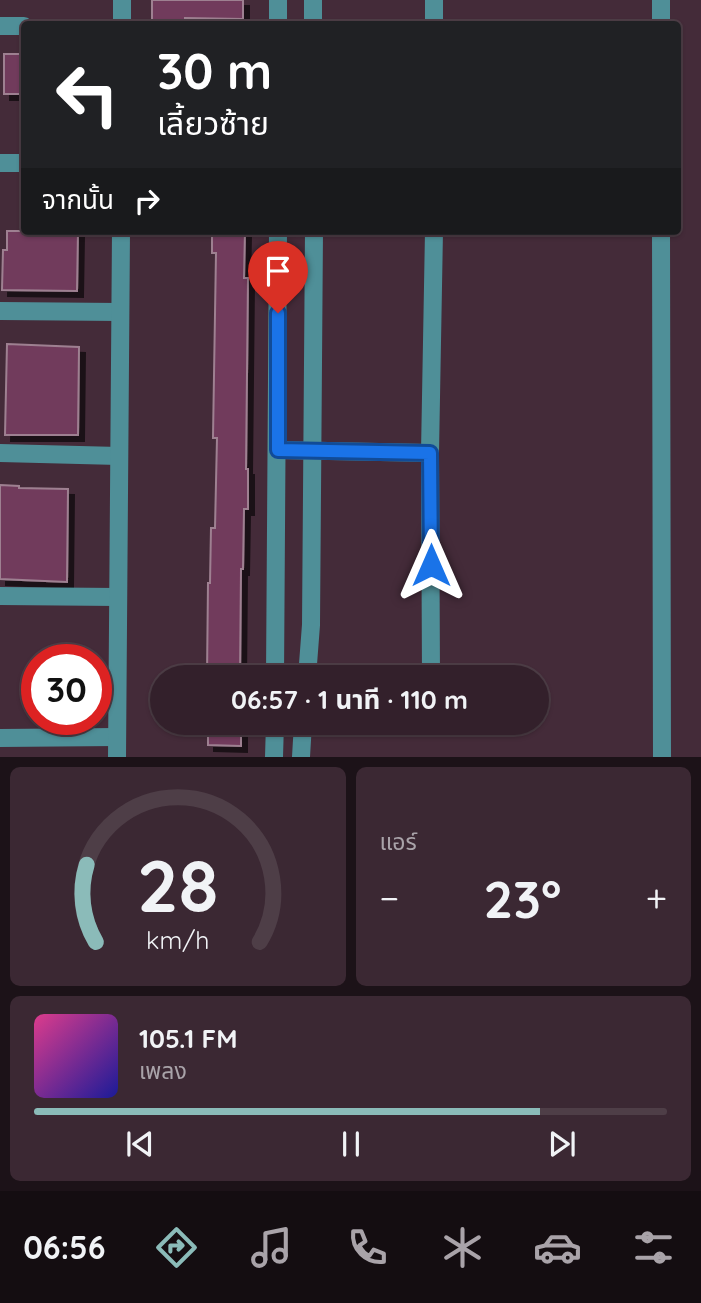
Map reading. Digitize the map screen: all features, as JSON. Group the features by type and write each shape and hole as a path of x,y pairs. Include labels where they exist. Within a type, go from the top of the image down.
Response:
{"street":[{"path":"122,0 122,21"},
{"path":"278,0 278,21"},
{"path":"313,0 313,21"},
{"path":"434,0 434,21"},
{"path":"661,0 661,21"},
{"path":"0,26 21,26"},
{"path":"0,163 21,163"},
{"path":"117,757 121,235"},
{"path":"275,665 278,235"},
{"path":"308,665 311,625 314,235"},
{"path":"431,665 430,453 434,235"},
{"path":"661,235 662,757"},
{"path":"0,311 120,312"},
{"path":"278,450 430,453"},
{"path":"0,453 119,456"},
{"path":"0,596 118,597"},
{"path":"275,735 274,756 301,757 302,735"},
{"path":"0,738 117,737"}],"building":[{"path":"152,0 243,0 243,19 185,18 185,21 152,21"},
{"path":"4,54 21,54 21,94 4,94"},
{"path":"7,231 21,231 21,235 78,235 77,291 2,290 3,250 7,250"},
{"path":"212,235 245,235 244,278 248,278 248,509 244,509 240,665 207,665 208,583 211,528 215,528 217,438 213,438 216,253 212,253"},
{"path":"7,344 79,347 78,435 5,435"},
{"path":"0,485 68,489 67,582 0,579"},
{"path":"208,735 241,735 241,746 208,745"}],"route":[{"path":"278,313 278,450 430,453 431,565"}]}
